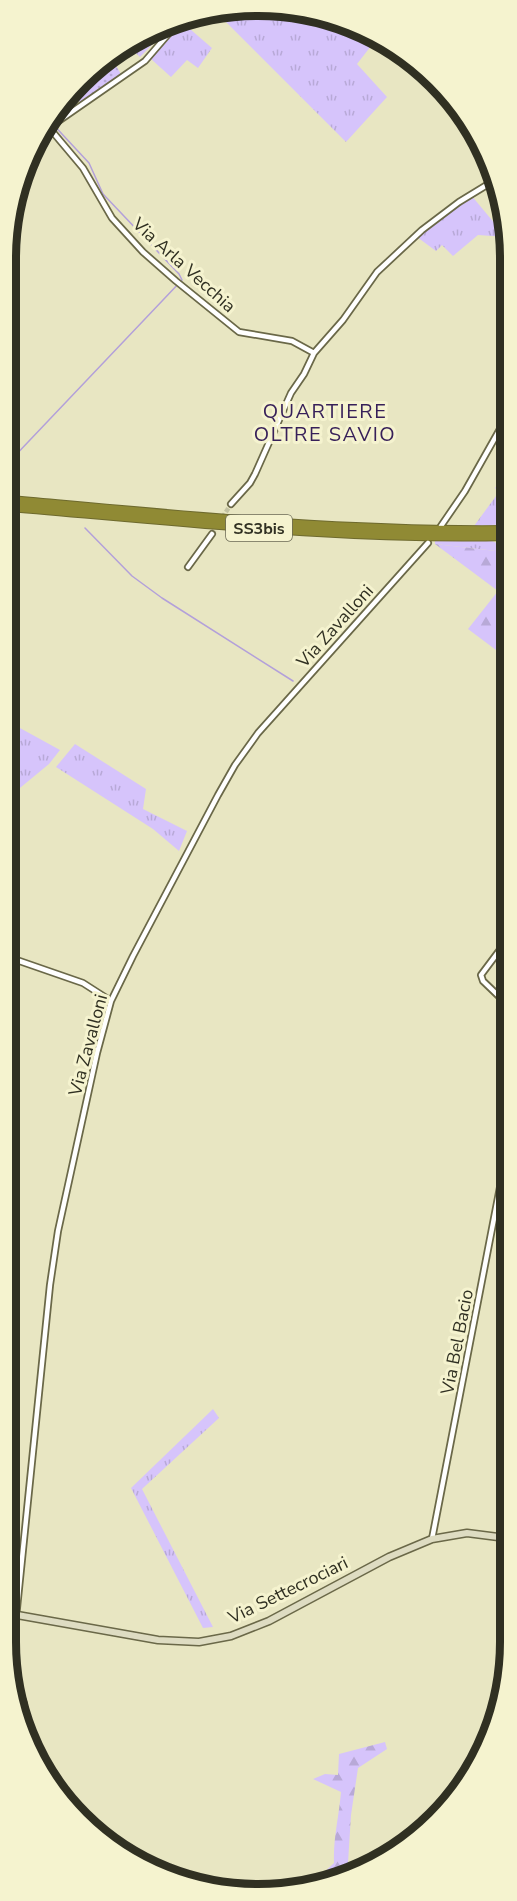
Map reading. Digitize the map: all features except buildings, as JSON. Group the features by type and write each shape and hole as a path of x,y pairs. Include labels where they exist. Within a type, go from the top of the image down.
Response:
{"highway":[{"name":"SS3bis","path":"16,500 346,528 501,530"},
{"name":"SS3bis","path":"16,507 345,534 501,536"}],"main road":[{"name":"Via Settecrociari","path":"17,1615 158,1640 199,1642 231,1636 269,1621 389,1557 432,1539 467,1533 501,1537"}],"street":[{"path":"60,120 145,62 169,34"},
{"name":"Via Arla Vecchia","path":"52,131 83,168 112,218 143,252 176,281 239,332 292,341 314,353"},
{"path":"231,504 250,483 291,393 314,353 343,320 377,272 459,202 489,184"},
{"path":"441,526 465,491 501,426"},
{"path":"188,567 212,534"},
{"name":"Via Zavalloni","path":"16,1625 50,1285 58,1231 94,1064 111,1001 235,765 258,733 428,543"},
{"path":"501,948 481,975 483,981 501,998"},
{"path":"16,960 83,983 111,1001"},
{"name":"Via Bel Bacio","path":"432,1539 501,1183"}],"green space":[{"path":"258,16 306,21 336,29 372,45 357,64 387,97 346,142 223,19"},
{"path":"188,27 212,48 198,68 187,60 171,77 151,59 176,31"},
{"path":"158,38 140,57 134,51"},
{"path":"115,64 121,74 80,102 78,98 87,87"},
{"path":"471,195 498,227 499,237 478,235 453,256 442,245 436,251 417,237"},
{"path":"501,480 501,524 474,526 499,492 495,488"},
{"path":"435,541 492,541 501,545 501,551 496,551 435,544"},
{"path":"435,544 501,551 501,654 468,629 498,591"},
{"path":"16,726 60,750 49,764 16,791"},
{"path":"75,744 146,789 143,809 187,831 179,851 153,829 56,767"},
{"path":"213,1409 219,1418 142,1489 213,1627 203,1628 131,1488"},
{"path":"385,1742 387,1749 358,1768 351,1815 348,1863 350,1866 318,1877 334,1863 341,1792 313,1779 325,1774 338,1775 339,1754"}],"waterway":[{"path":"16,455 182,280 179,274 103,194 89,163 55,127"},
{"path":"85,528 132,576 162,598 293,681"}],"tunnel":[{"path":"212,534 231,504"}],"district":[{"name":"QUARTIERE OLTRE SAVIO","path":"325,422"}]}
